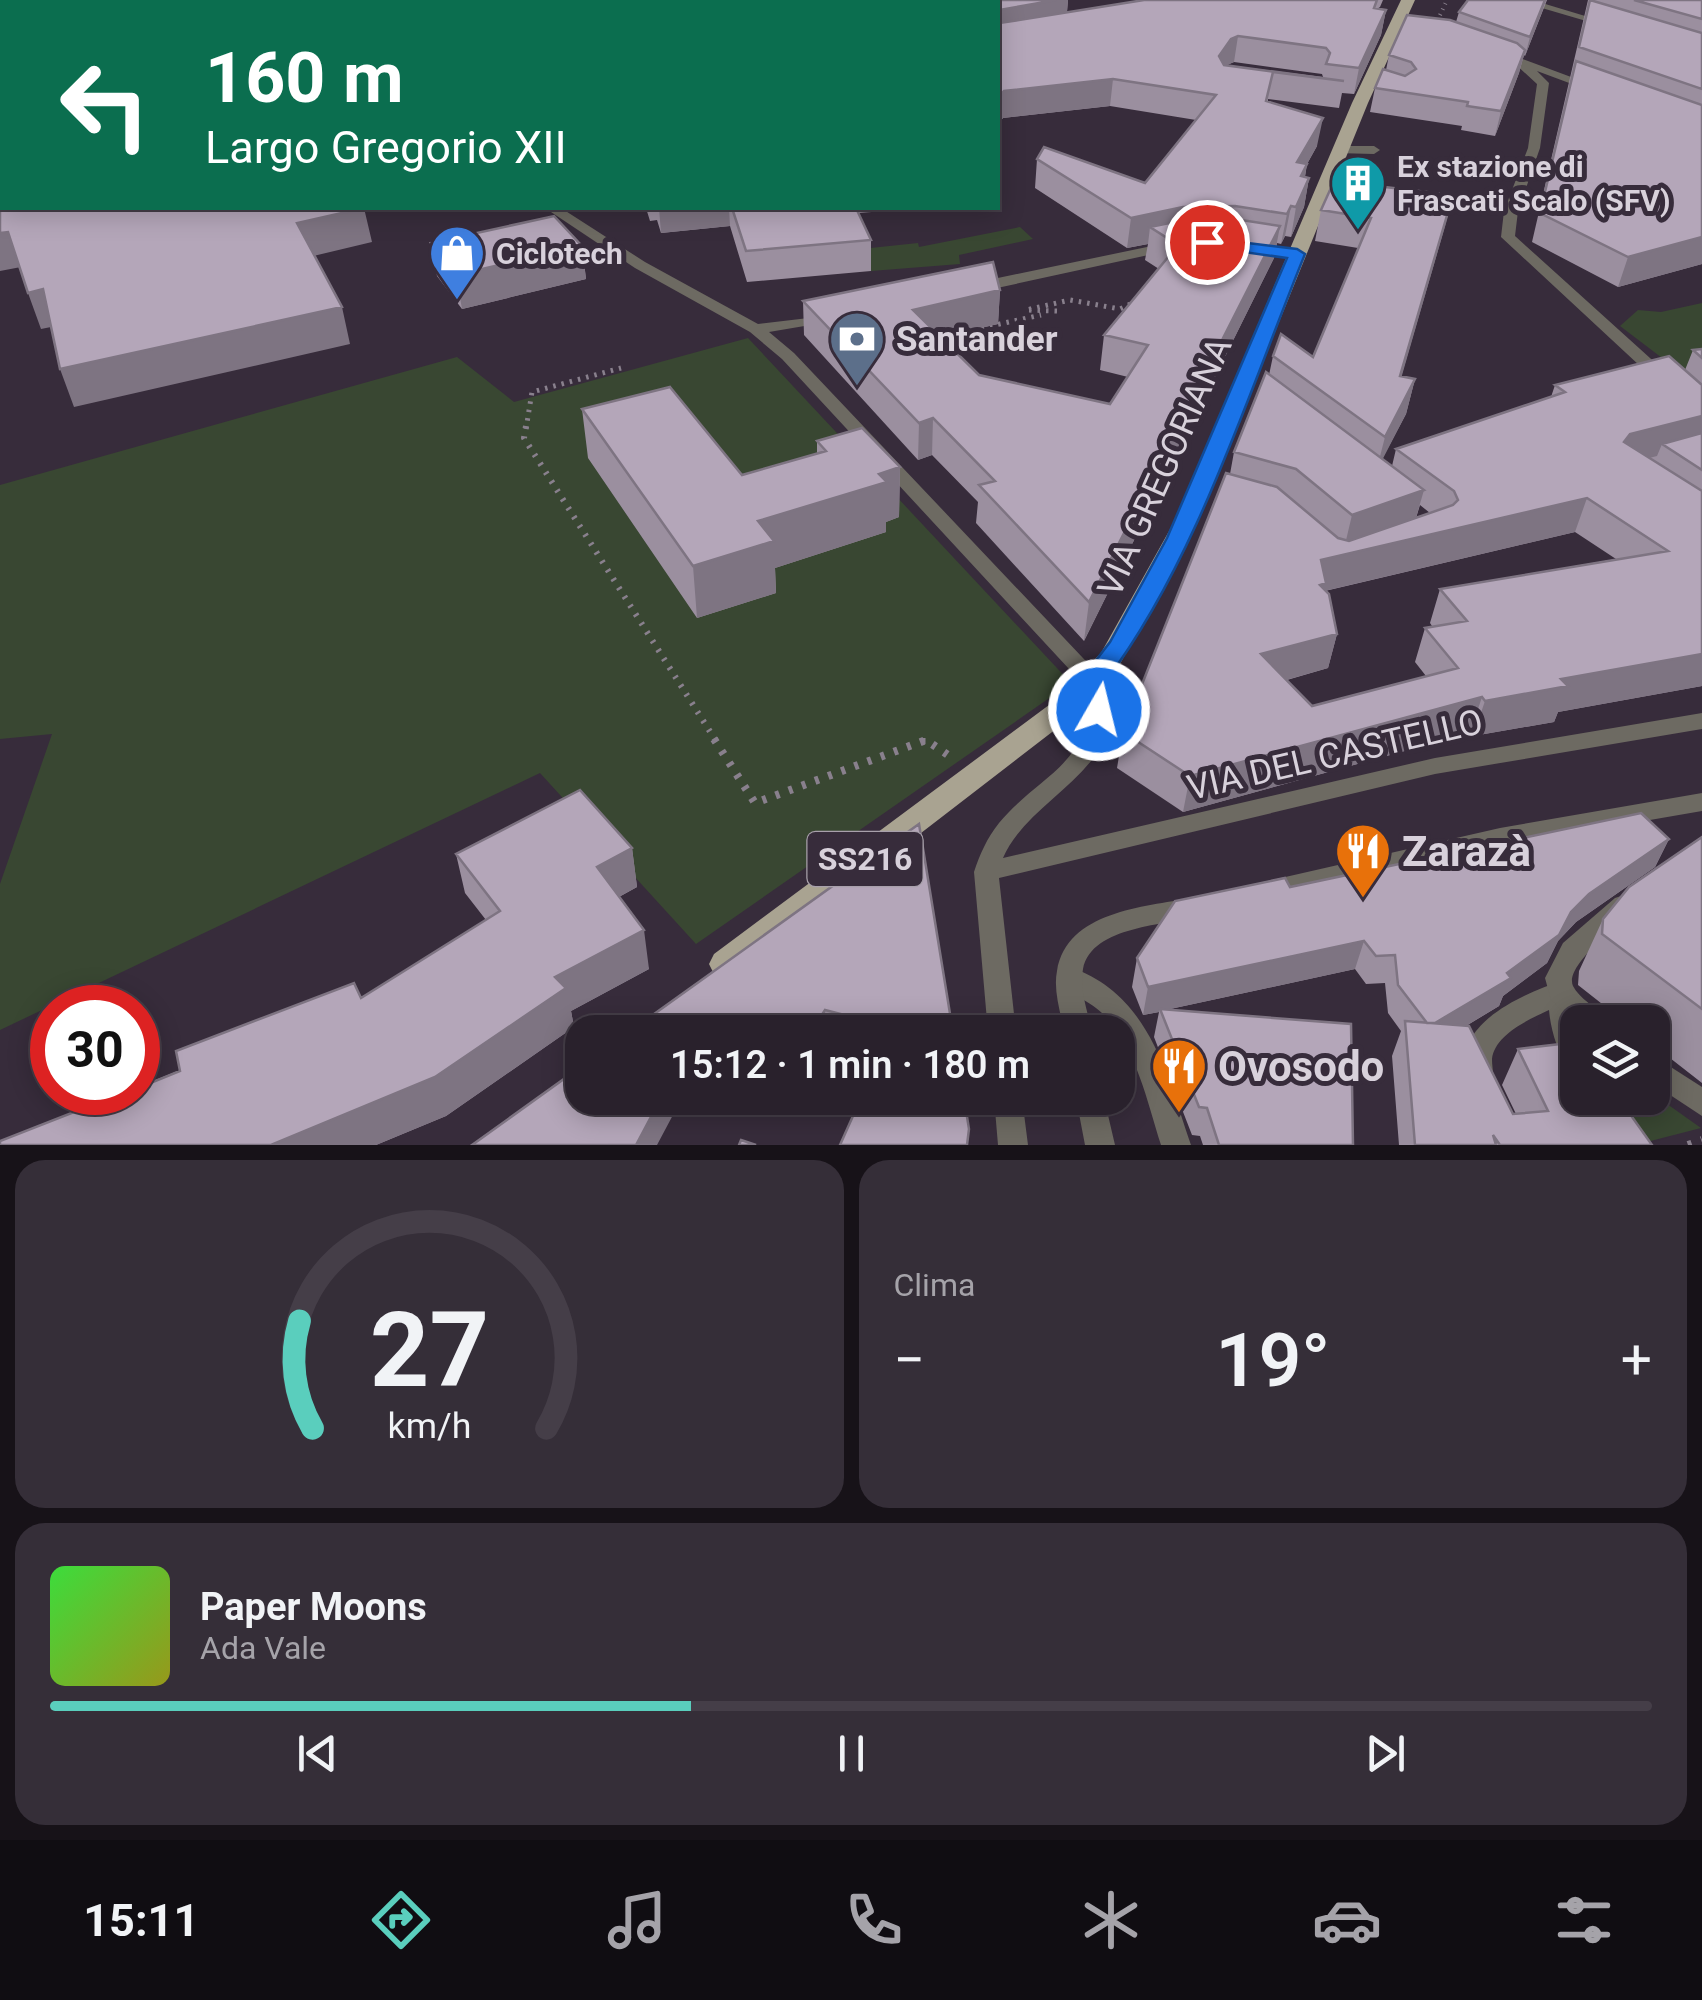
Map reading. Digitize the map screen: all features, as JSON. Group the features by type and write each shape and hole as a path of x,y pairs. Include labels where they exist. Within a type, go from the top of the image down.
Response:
{"main road":[{"name":"VIA GREGORIANA","path":"1092,681 1120,646 1208,493 1340,150 1352,102 1378,84 1408,0"},
{"name":"SS216","path":"708,978 1033,732 1092,681"}],"street":[{"path":"1520,0 1616,27"},
{"path":"1384,13 1433,30"},
{"path":"1500,54 1609,93"},
{"path":"1517,60 1543,83 1534,148 1511,210 1508,237 1702,414"},
{"path":"1340,150 1374,150"},
{"path":"555,210 640,266 756,330 796,363 1092,681 1099,722 1092,741 998,839 986,872 1000,1015"},
{"path":"962,291 1188,244"},
{"path":"1230,244 1297,254"},
{"path":"756,330 843,315"},
{"name":"VIA DEL CASTELLO","path":"986,872 1477,757 1702,721"},
{"path":"1247,895 1500,838 1700,805"},
{"path":"1562,1005 1558,978 1572,951 1596,927 1643,892"},
{"path":"1075,1015 1070,965 1076,951 1093,936 1119,925 1208,904"},
{"path":"1070,978 1098,989 1119,1008 1136,1037 1176,1145"},
{"path":"1561,992 1574,1005"},
{"path":"1490,1102 1477,1066 1480,1049 1505,1021 1561,992"},
{"path":"1670,1080 1702,1102"},
{"path":"1010,1115 1013,1145"},
{"path":"1094,1115 1100,1145"}],"path":[{"path":"1433,30 1446,0"},
{"path":"940,337 1057,312 1053,308 1030,313 1026,310 1070,300 1120,308 1138,300 1150,302"},
{"path":"621,368 532,392 524,438 755,803 926,740 958,762"},
{"path":"1688,1145 1702,1140"}],"green space":[{"path":"1020,227 1033,239 959,255 960,264 871,271 861,249 918,243 919,247"},
{"path":"1702,303 1702,380 1691,380 1620,326 1638,310 1661,312"},
{"path":"748,338 1071,683 696,944 540,773 95,985 30,985 30,1016 0,1030 0,884 52,734 0,739 0,485 457,357 514,402"},
{"path":"1670,1106 1701,1128 1635,1145 1616,1115 1670,1115"}],"building":[{"path":"1000,0 1056,0 1000,10"},
{"path":"1144,0 1377,0 1374,8 1386,10 1359,68 1326,64 1330,53 1326,48 1238,36 1231,39 1219,56 1224,65 1344,81 1273,72 1266,101 1323,118 1297,162 1307,164 1301,176 1309,178 1296,207 1291,206 1287,214 1235,206 1183,207 1131,218 1037,159 1044,147 1145,183 1216,95 1113,79 1004,91 1000,96 1000,23"},
{"path":"1468,0 1545,0 1530,37 1459,12"},
{"path":"1590,0 1702,33 1702,89 1579,47"},
{"path":"1634,0 1702,0 1702,19"},
{"path":"1407,15 1450,20 1517,43 1525,50 1501,111 1375,88 1383,69 1405,76 1416,69 1411,62 1389,55"},
{"path":"1576,61 1702,105 1702,237 1628,257 1540,213"},
{"path":"1334,181 1453,195 1400,376 1415,379 1385,437 1273,356 1281,334 1313,357 1371,218 1321,210"},
{"path":"0,210 355,210 297,223 342,307 60,369 43,289 28,293 8,232 0,233"},
{"path":"733,210 857,210 871,240 746,251"},
{"path":"554,216 582,246 456,275 431,243"},
{"path":"1235,219 1280,226 1089,602 979,485 995,481 933,418 919,423 803,301 993,262 1000,290 913,310 979,375 1110,404 1148,345 1104,335 1178,245 1150,227 1184,220"},
{"path":"1669,356 1702,385 1702,416 1630,434 1624,442 1702,491 1702,654 1561,679 1568,686 1485,701 1482,697 1190,776 1123,732 1226,473 1277,487 1338,538 1349,541 1458,500 1454,491 1396,449 1565,392 1555,385","holes":["1587,498 1668,551 1440,589 1467,621 1425,628 1458,668 1312,706 1261,654 1337,634 1329,594 1320,585 1326,583 1321,560"]},
{"path":"1266,372 1424,490 1352,515 1296,469 1234,452"},
{"path":"670,387 742,475 826,451 817,441 862,428 900,467 879,474 887,482 758,521 774,541 693,566 582,409"},
{"path":"1702,433 1702,470 1662,444"},
{"path":"580,790 632,848 597,867 644,930 555,977 566,988 435,1077 271,1145 0,1145 0,1141 66,1115 160,1115 160,1079 180,1071 176,1051 354,983 361,998 500,911 456,854"},
{"path":"1641,813 1669,839 1589,894 1571,912 1559,935 1507,973 1511,978 1435,1023 1427,1023 1398,985 1395,955 1376,956 1364,941 1148,987 1137,958 1175,901 1285,878 1290,887"},
{"path":"919,824 950,1015 844,1015 825,1010 822,1015 653,1015"},
{"path":"1702,837 1702,1009 1602,934 1603,919 1629,887"},
{"path":"1160,1009 1351,1024 1353,1145 1219,1145 1207,1108 1199,1107"},
{"path":"1405,1021 1469,1026 1513,1114 1548,1111 1518,1049 1560,1044 1560,1115 1631,1115 1652,1145 1500,1145 1493,1135 1496,1145 1415,1145"},
{"path":"565,1078 565,1115 652,1115 636,1145 472,1145"},
{"path":"853,1115 967,1115 967,1145 840,1145"}],"place":[{"name":"Ex stazione di Frascati Scalo (SFV)","path":"1358,232"},
{"name":"Ciclotech","path":"457,302"},
{"name":"Santander","path":"857,388"},
{"name":"Zarazà","path":"1363,900"},
{"name":"Ovosodo","path":"1179,1115"}],"route":[{"path":"1099,710 1092,681 1120,646 1178,538 1297,254 1207,242"}]}
